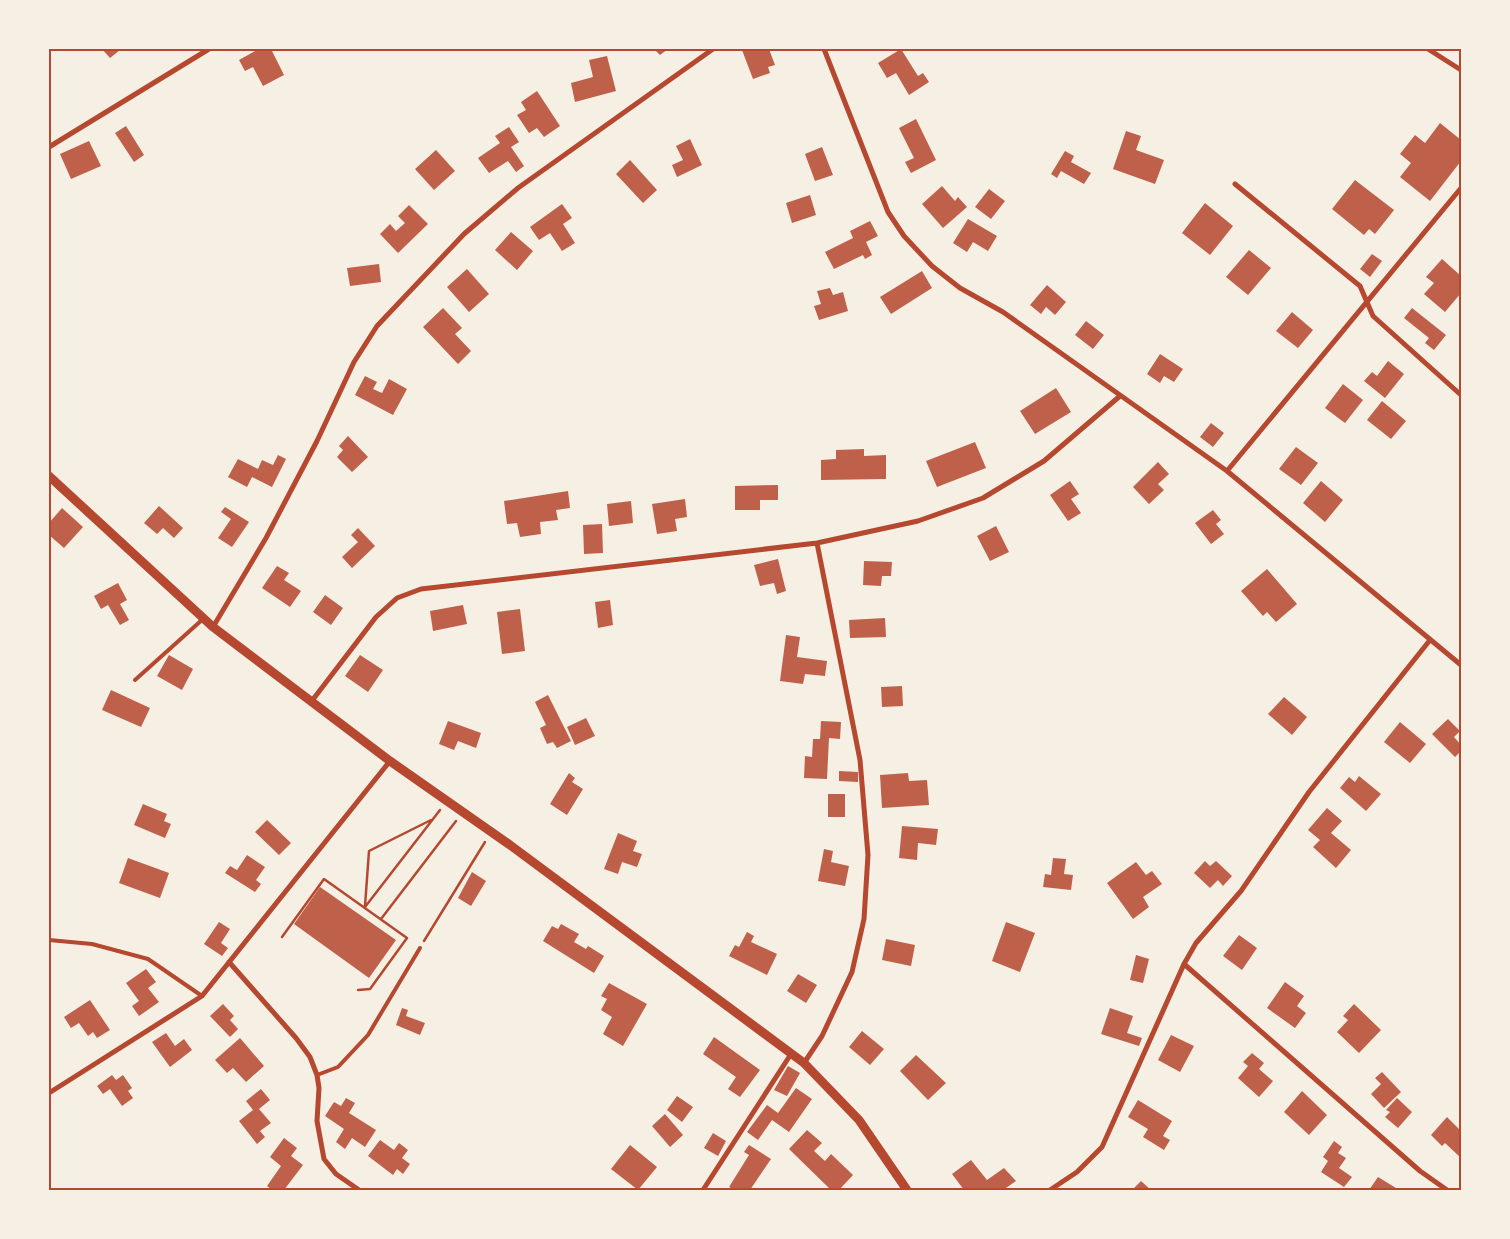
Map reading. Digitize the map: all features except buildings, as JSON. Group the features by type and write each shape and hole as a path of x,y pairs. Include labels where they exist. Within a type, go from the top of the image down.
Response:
{"street":[{"path":"49,147 209,49"},
{"path":"213,627 266,538 317,441 354,362 377,326 464,234 518,188 713,49"},
{"path":"824,49 888,212 904,236 932,266 960,288 1003,312 1226,471 1461,665"},
{"path":"1428,49 1461,70"},
{"path":"1235,184 1360,286 1373,316 1461,394"},
{"path":"1226,471 1461,188"},
{"path":"311,702 376,617 397,598 421,589 817,543 918,521 983,498 1044,461 1120,396"},
{"path":"49,476 213,627 390,761 492,832 804,1063 859,1120 907,1190"},
{"path":"804,1063 822,1036 852,972 864,919 868,855 860,760 817,543"},
{"path":"1050,1190 1077,1172 1102,1146 1184,964 1196,943 1241,891 1309,792 1430,640"},
{"path":"49,1094 202,996 390,761"},
{"path":"230,962 296,1038 310,1057 317,1075 319,1088 317,1121 324,1159 336,1174 358,1190"},
{"path":"1184,964 1420,1172 1447,1190"},
{"path":"703,1190 791,1054"}],"lane":[{"path":"135,680 203,619"},
{"path":"49,940 92,944 148,959 202,996"},
{"path":"317,1075 338,1067 368,1035 420,948"}],"path":[{"path":"365,907 447,801"},
{"path":"382,919 463,812"},
{"path":"365,907 369,851 433,819"},
{"path":"420,948 492,832"},
{"path":"282,938 324,879 365,907 407,938 370,989 358,990"}]}
